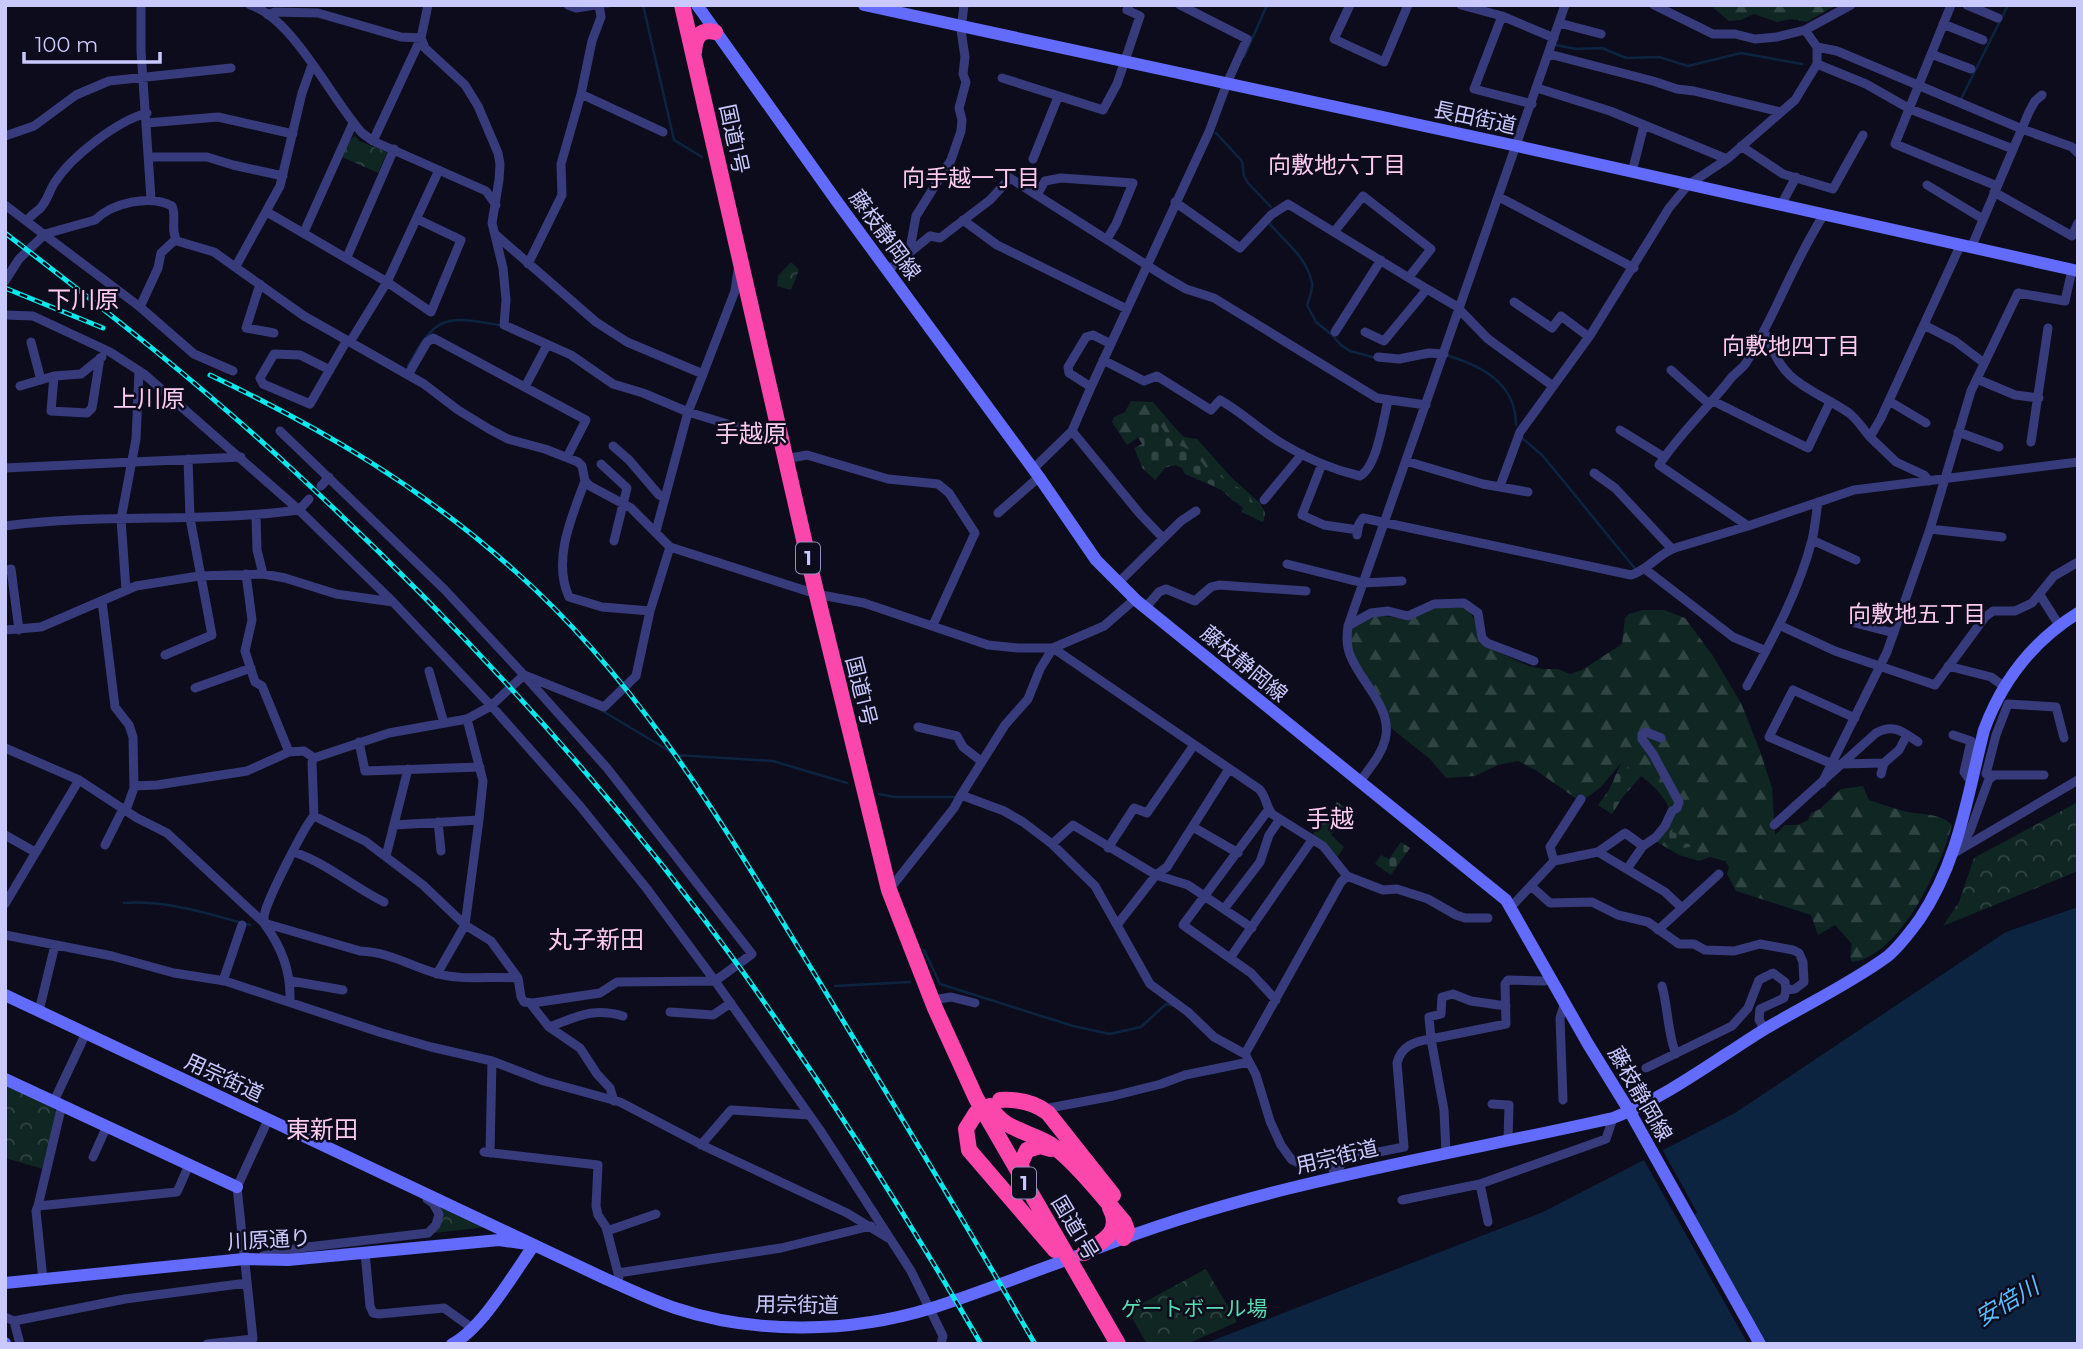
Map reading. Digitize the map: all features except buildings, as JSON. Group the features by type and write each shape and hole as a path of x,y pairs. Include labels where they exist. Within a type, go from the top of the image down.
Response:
{"highway":[{"name":"国道1号","path":"682,5 816,594 889,890 943,1027 1061,1251 1084,1284 1118,1344"},
{"path":"694,53 695,39 699,34 715,32"},
{"path":"913,954 939,999 986,1106 1005,1124 1054,1147 1104,1199 1124,1230"},
{"path":"1061,1251 969,1150 966,1129 986,1106 1020,1100 1042,1109 1058,1125 1142,1232"},
{"path":"1024,1183 1021,1163 1023,1155 1032,1147 1040,1146 1054,1151 1073,1166"},
{"path":"1084,1253 1107,1239 1114,1227 1114,1216 1104,1199"}],"street":[{"path":"141,5 141,51 151,200"},
{"path":"250,5 259,8 288,34 353,123 373,141 486,191 496,205"},
{"path":"373,141 421,38 428,5"},
{"path":"528,264 562,195 561,164 581,94 592,41 601,17 597,5 576,8 568,5"},
{"name":"藤枝静岡線","path":"697,5 1096,560 1140,603 1499,894 1511,907 1760,1344"},
{"name":"長田街道","path":"864,5 1517,146 2075,271"},
{"path":"910,251 916,216 951,160 961,131 960,108 966,82 963,74 964,5"},
{"path":"1002,78 1102,110 1118,84 1140,16 1127,9 1129,5"},
{"path":"999,513 1072,431 1209,132 1247,39 1180,5"},
{"path":"1202,16 1205,5"},
{"path":"1350,5 1334,40 1384,62 1408,5"},
{"path":"1461,5 1502,16 1554,38"},
{"path":"1360,782 1381,753 1387,723 1350,655 1348,626 1565,5"},
{"path":"1654,5 1713,34 1735,34 1755,39 1805,30 1851,5"},
{"path":"1951,5 1895,144 1996,189 2072,236 2078,223"},
{"path":"1967,5 1998,18"},
{"path":"268,15 275,12 320,9 401,37 421,38"},
{"path":"1502,16 1474,89 1532,104"},
{"path":"1559,23 1601,34"},
{"path":"1943,24 1983,40"},
{"path":"1500,485 1520,432 1589,337 1669,208 1688,185 1727,159 1795,100 1817,64 1817,47 1805,30"},
{"path":"421,38 425,48 465,85 491,133 500,164 492,223 503,268 506,300 504,325 571,355 613,384 688,412 764,435"},
{"path":"1817,47 1837,51 2022,129 2072,147 2078,153"},
{"path":"1549,54 1677,89 1780,112"},
{"path":"1931,54 1970,69"},
{"path":"1817,64 1866,84 1910,109 2013,149"},
{"path":"236,266 267,212 283,176 302,93 312,65"},
{"path":"5,136 34,126 57,108 89,89 109,81 231,68"},
{"path":"1538,88 1610,111 1727,159"},
{"path":"581,94 663,132"},
{"path":"1870,438 1924,325 1965,247 1983,219 2035,101 2042,95"},
{"path":"1033,159 1058,97"},
{"path":"27,220 41,208 66,167 126,121 218,117 293,134"},
{"path":"304,232 353,123"},
{"path":"1632,172 1644,125"},
{"path":"1741,146 1783,174 1833,189 1863,135"},
{"path":"346,257 394,149"},
{"path":"150,157 207,157 232,169 283,176"},
{"path":"330,370 300,355 274,354 260,378 263,384 310,404 387,282 439,170"},
{"path":"1781,205 1796,177"},
{"path":"887,271 930,236 940,238 990,200 1010,178 1186,289 1214,298 1377,398 1426,405"},
{"path":"1037,195 1045,181 1061,178 1133,183 1107,239"},
{"path":"1927,185 1983,219"},
{"path":"1334,232 1363,196 1431,249 1409,277"},
{"path":"1499,197 1634,268"},
{"path":"5,281 7,270 45,234 94,220 119,207 151,200 172,206 175,212 173,229 176,239 214,252 304,316 408,374 458,410 498,434 567,457 582,466 585,481 565,538 564,575 569,597 602,607 650,611"},
{"path":"1175,202 1240,248 1271,215 1288,204 1456,306 1488,339 1553,386"},
{"path":"5,205 140,307 194,354 233,371"},
{"path":"267,212 346,257 431,312 461,240 417,219"},
{"path":"1748,526 1659,465 1680,434 1745,365 1763,333 1802,248 1824,216"},
{"path":"963,220 997,245 1127,309"},
{"path":"494,234 597,322 627,342 703,374"},
{"path":"140,307 158,268 161,253 176,239"},
{"path":"1335,331 1381,260"},
{"path":"656,531 688,412 735,291 740,262"},
{"path":"1822,782 1881,665 1894,633 1930,530 1958,432 1977,379 2018,293 2064,301 2075,271"},
{"path":"260,284 246,328 274,333"},
{"path":"1380,349 1427,289"},
{"path":"1514,302 1552,328 1561,316 1589,337"},
{"path":"5,314 33,316 110,352 139,371 299,510 393,602 491,706 580,806 647,889 732,1003 892,1240 931,1308 943,1336 941,1344"},
{"path":"1924,325 1955,341 1984,363"},
{"path":"2031,442 2048,328"},
{"path":"1365,332 1380,349 1399,359 1444,354"},
{"path":"1763,333 1768,337 1782,369 1803,387 1856,419 1870,438 1896,462 1909,471 1924,475 1929,481"},
{"path":"1091,387 1069,373 1068,367 1086,337 1093,335 1111,344"},
{"path":"408,374 426,342 433,338 586,420 567,457"},
{"path":"30,342 41,380"},
{"path":"525,387 547,345"},
{"path":"20,386 54,376 81,374 110,352"},
{"path":"54,376 51,411 88,413 92,408 100,358"},
{"path":"1104,360 1144,381 1157,376 1211,410 1220,400 1283,444 1322,464 1360,476 1366,473 1373,459 1388,401"},
{"path":"1671,370 1711,402 1808,448 1830,402"},
{"path":"126,590 121,519 136,439 139,371"},
{"path":"1977,379 2015,395 2039,398"},
{"path":"1889,401 1926,423"},
{"path":"1620,430 1664,457"},
{"path":"280,431 446,590 524,675 607,768 752,954 715,981 617,982 600,993 524,1002 518,978 491,941 466,925 423,885 365,841 314,816"},
{"path":"1072,431 1163,538"},
{"path":"1958,432 1999,447"},
{"path":"613,446 659,495 665,498"},
{"path":"1264,500 1302,454"},
{"path":"785,459 807,455 888,479 938,484 949,493 975,533 933,625"},
{"path":"5,468 241,457"},
{"path":"166,655 212,635 190,518 188,459"},
{"path":"1406,461 1483,484 1528,492"},
{"path":"1322,464 1302,515 1324,524 1358,533 1363,518 1631,575 1645,569 1672,549 1854,490 2078,462"},
{"path":"601,464 627,488 614,541"},
{"path":"1594,473 1615,488 1672,549"},
{"path":"321,486 329,477"},
{"path":"585,481 622,503 656,531 670,547 816,594 864,603 1000,647 1053,648 1104,626 1166,589 1195,601 1211,587 1219,585 1306,591"},
{"path":"5,526 72,519 256,516 299,510 309,499"},
{"path":"1748,686 1779,625 1812,540 1818,502"},
{"path":"1119,582 1181,521 1196,511"},
{"path":"256,516 257,550 264,574"},
{"path":"1930,530 2002,537"},
{"path":"1812,540 1856,560"},
{"path":"524,675 604,707 636,676 650,611 670,547"},
{"path":"1779,625 1835,651 1935,685 1984,617 1993,611 2022,609 2040,595 2054,576 2078,562"},
{"path":"1287,565 1363,583 1402,581"},
{"path":"5,571 11,569 10,595 19,630"},
{"path":"1645,569 1733,637 1766,651"},
{"path":"246,573 252,620 245,651 255,682 262,686 289,752"},
{"path":"5,630 41,626 126,590 151,583 199,576 264,574 336,594 393,602"},
{"path":"2040,595 2059,625"},
{"path":"102,601 115,708 129,725"},
{"path":"1348,626 1371,612 1408,616 1434,604 1464,603 1478,613 1482,638 1487,643 1534,661"},
{"name":"用宗街道","path":"5,995 534,1245 620,1280 654,1300 729,1321 788,1328 855,1324 931,1308 1084,1253 1124,1230 1142,1232 1221,1206 1336,1176 1508,1142 1630,1112 1890,954 1914,927 1937,893 1956,848 1984,730 2005,687 2032,650 2059,625 2078,613"},
{"path":"1855,623 1894,633"},
{"path":"1053,648 1263,793 1269,809 1323,846 1348,876 1383,890 1397,889 1428,899 1456,915 1488,918"},
{"path":"889,890 954,808 1005,725 1028,699 1040,669 1053,648"},
{"path":"1948,666 1992,677 2005,687"},
{"path":"195,688 251,668"},
{"path":"429,670 444,723"},
{"path":"314,758 389,733 467,719 491,706 524,675"},
{"path":"1830,763 1769,737 1793,690 1855,718"},
{"path":"2044,775 1986,774 1996,735 2008,704 2056,707 2064,738"},
{"path":"105,845 134,786 130,710"},
{"path":"437,974 466,925 479,820 483,781 467,719"},
{"path":"918,727 957,736 963,747 981,761"},
{"path":"1774,825 1882,730 1895,728 1918,742"},
{"path":"1627,869 1643,846 1656,838 1679,802 1642,739 1642,733 1661,738"},
{"path":"1881,774 1884,763 1899,750 1907,735"},
{"path":"1953,735 1971,741 1964,772 1971,782"},
{"path":"359,742 365,771 480,767"},
{"path":"1108,848 1134,808 1147,813 1194,745"},
{"path":"5,748 79,780 167,833 264,923 284,956 291,981 290,1002"},
{"path":"134,786 247,771 289,752 304,751 314,758"},
{"path":"314,758 314,816"},
{"path":"1841,764 1884,763"},
{"path":"386,856 408,769"},
{"path":"1117,925 1156,875 1167,867 1229,769"},
{"path":"1956,848 1970,831 1985,786 1995,775"},
{"path":"5,904 79,780"},
{"path":"1956,848 2078,780"},
{"path":"961,795 1014,816 1052,844 1095,886 1150,984 1214,1037 1247,1058 1256,1075 1270,1121 1281,1145 1291,1158 1297,1162 1328,1159 1336,1176"},
{"path":"1555,861 1550,847 1581,799"},
{"path":"1269,809 1182,925 1251,973 1276,1000"},
{"path":"264,923 264,913 308,821 314,816"},
{"path":"1224,909 1259,862 1269,835 1280,819"},
{"path":"394,825 479,820"},
{"path":"438,822 441,851"},
{"path":"1052,844 1073,825 1156,875 1188,885 1252,928"},
{"path":"1193,827 1238,853"},
{"path":"1511,907 1555,861 1598,852 1625,833 1643,846"},
{"path":"5,835 35,852"},
{"path":"1230,958 1312,840"},
{"path":"294,852 328,866 350,883 384,902"},
{"path":"1598,852 1665,892 1682,908"},
{"path":"1658,930 1719,874"},
{"path":"1042,1109 1113,1096 1247,1058 1341,882 1348,876"},
{"path":"1531,886 1550,903 1592,902 1618,915 1647,922 1679,944 1694,944 1706,950 1734,951 1760,944 1793,950 1799,953 1804,982 1795,989 1786,990"},
{"path":"264,923 360,951 377,951 437,974 518,978"},
{"path":"223,981 242,925"},
{"path":"5,935 112,956 174,974 223,981 432,1047 492,1061 544,1081 614,1101 871,1226 892,1240"},
{"path":"39,1011 55,945"},
{"path":"1646,1068 1732,1026 1748,1008 1759,980 1773,973 1785,982 1786,990 1784,998 1760,1009 1759,1020 1765,1029"},
{"path":"1336,1176 1343,1159 1404,1147 1397,1063 1399,1056 1412,1043 1506,1024 1505,984 1508,980 1544,981 1552,978"},
{"path":"291,981 342,990"},
{"path":"1662,986 1669,1014 1671,1042 1676,1054"},
{"path":"1446,1153 1444,1110 1429,1017 1441,1014 1442,997 1453,994 1471,1001 1506,1006"},
{"path":"939,999 951,997 975,1003"},
{"path":"1563,1100 1560,1018 1565,1002"},
{"path":"530,1003 549,1027 580,1048 610,1088 614,1101"},
{"path":"670,1012 713,1015 732,1003"},
{"path":"549,1027 576,1015 592,1012 623,1016"},
{"path":"43,1279 36,1210 58,1103 86,1033"},
{"path":"492,1061 487,1153 598,1165 596,1206 607,1231 620,1280 781,1248 871,1226"},
{"path":"5,1079 237,1187"},
{"path":"1492,1104 1508,1105 1508,1142"},
{"path":"701,1145 731,1110 809,1115"},
{"path":"1402,1200 1480,1184 1606,1139 1614,1118"},
{"path":"207,1344 253,1339 237,1187 268,1120"},
{"path":"93,1157 107,1126"},
{"path":"244,1259 299,1248 428,1233 436,1225 439,1214 433,1203 374,1174 348,1157"},
{"path":"38,1206 177,1192 189,1165"},
{"path":"1480,1184 1488,1222"},
{"path":"607,1231 656,1214"},
{"name":"川原通り","path":"5,1283 244,1259 288,1260 499,1240 534,1245"},
{"path":"452,1344 472,1328 534,1245"},
{"path":"365,1253 373,1313 444,1308 472,1328"},
{"path":"20,1344 9,1319 125,1299 247,1283"}],"green space":[{"path":"1710,5 1836,5 1807,22 1792,19 1777,22 1754,14 1741,20 1729,21"},
{"path":"355,136 359,141 387,152 378,173 342,157 350,140"},
{"path":"791,262 799,270 791,290 777,286 778,276"},
{"path":"1131,401 1153,402 1184,437 1197,439 1231,477 1260,503 1265,513 1263,522 1242,512 1243,508 1222,490 1185,474 1182,468 1175,465 1166,467 1142,435 1127,445 1112,422 1114,417 1125,412"},
{"path":"1154,416 1171,441 1194,452 1206,468 1247,493 1253,502 1260,503 1265,513 1263,522 1242,512 1244,505 1233,501 1222,490 1198,479 1195,473 1175,465 1166,467 1155,480 1143,469 1134,448 1142,444 1138,437 1148,430 1146,423"},
{"path":"1464,607 1475,620 1477,638 1485,646 1529,666 1558,669 1570,674 1582,670 1622,644 1625,618 1629,614 1643,610 1664,610 1685,618 1713,656 1741,703 1772,788 1775,835 1785,825 1798,825 1808,820 1811,813 1820,809 1841,789 1863,786 1869,800 1908,812 1937,816 1952,825 1939,863 1916,907 1887,944 1870,956 1852,962 1852,944 1835,925 1818,935 1811,915 1736,891 1727,874 1729,867 1725,861 1710,857 1699,861 1679,855 1652,839 1670,811 1667,803 1643,777 1621,763 1601,787 1581,802 1518,761 1498,765 1475,776 1446,778 1430,759 1391,728 1385,709 1354,656 1350,634 1353,627 1376,615 1407,619 1421,615 1430,608"},
{"path":"1621,763 1642,775 1612,814 1598,805 1609,790"},
{"path":"1337,802 1349,810 1331,835 1344,847 1337,858 1313,834"},
{"path":"2078,802 2078,871 1943,926 1959,902 1974,858"},
{"path":"1675,811 1680,814 1672,832 1684,836 1697,835 1695,846 1684,848 1662,840"},
{"path":"1401,842 1410,848 1391,875 1375,864 1381,855 1389,859"},
{"path":"5,1085 53,1107 57,1112 43,1169 5,1158"},
{"path":"439,1205 488,1227 434,1233 443,1218"},
{"name":"ゲートボール場","path":"1206,1269 1237,1322 1187,1344 1147,1344 1128,1311"}],"water":[{"name":"安倍川","path":"2078,907 2078,1344 1204,1344 1543,1212 1735,1113 2006,932"}],"pier":[{"path":"1661,1147 1697,1212 1694,1215 1767,1344 1748,1344 1642,1157"}],"waterway":[{"path":"601,8 615,5"},
{"path":"643,5 674,140 702,157"},
{"path":"1244,57 1267,5"},
{"path":"1961,99 2008,5"},
{"path":"1556,45 1576,49 1602,48 1626,58 1659,57 1688,66 1741,53 1802,64"},
{"path":"1216,133 1242,161 1248,183 1271,207"},
{"path":"1269,223 1305,265 1312,285 1307,305 1316,322 1350,351 1376,358"},
{"path":"408,366 426,337 443,323 466,320 499,325"},
{"path":"1446,355 1495,378 1510,398 1516,425"},
{"path":"1522,438 1543,456 1637,571"},
{"path":"601,710 676,755 773,761 847,783"},
{"path":"879,794 894,797 958,797"},
{"path":"124,903 172,906 250,925"},
{"path":"924,950 940,984 1073,1026 1110,1034 1141,1027 1166,1004 1175,1006"},
{"path":"835,986 910,982"},
{"path":"1290,1163 1301,1169 1323,1167"}],"railway":[{"path":"5,233 116,319 260,439 415,588 531,710 641,838 775,1017 866,1155 981,1344"},
{"path":"5,288 103,328"},
{"path":"210,375 332,439 445,513 516,572 561,615 603,661 678,759 746,862 896,1108 1035,1344"}],"district":[{"name":"向敷地六丁目","path":"1337,165"},
{"name":"向手越一丁目","path":"971,178"},
{"name":"下川原","path":"83,300"},
{"name":"向敷地四丁目","path":"1791,346"},
{"name":"上川原","path":"149,399"},
{"name":"手越原","path":"751,434"},
{"name":"向敷地五丁目","path":"1917,614"},
{"name":"手越","path":"1330,819"},
{"name":"丸子新田","path":"596,940"},
{"name":"東新田","path":"322,1130"}]}
